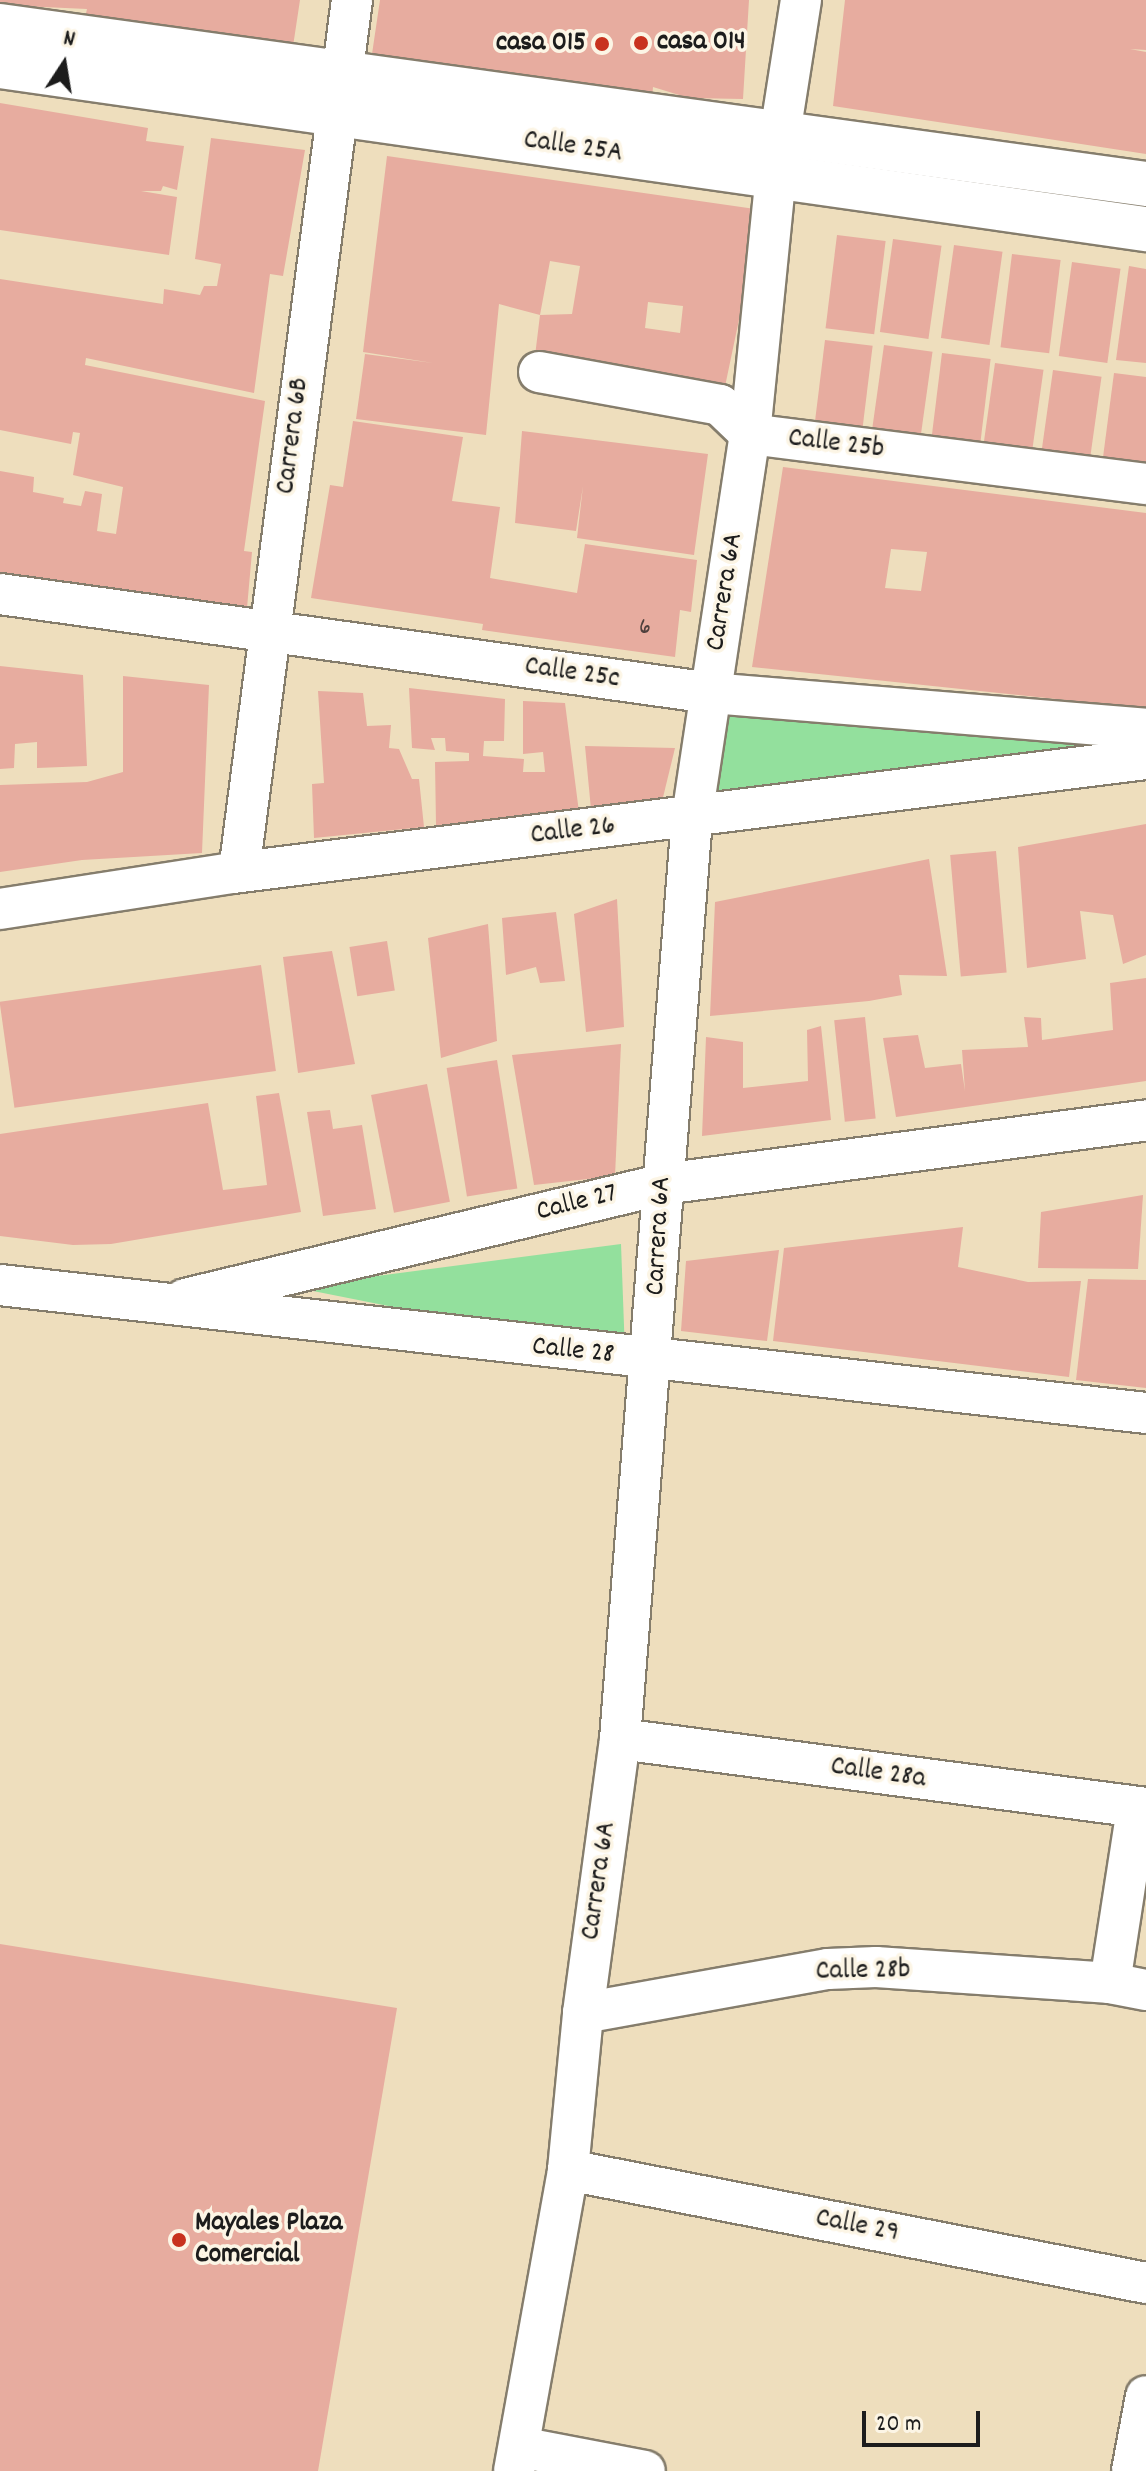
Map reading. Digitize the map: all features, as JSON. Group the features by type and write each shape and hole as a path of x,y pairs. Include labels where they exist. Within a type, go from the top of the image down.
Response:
{"street":[{"name":"Carrera 6B","path":"239,872 352,0"},
{"name":"Carrera 6A","path":"516,2459 568,2170 583,2013 620,1739 652,1361 692,817 750,434 780,134 801,0"},
{"name":"Calle 25A","path":"0,26 777,177 1146,229"},
{"name":"Calle 25A","path":"0,66 780,134 1146,184"},
{"name":"Calle 25b","path":"539,372 720,405 750,434 1146,484"},
{"name":"Calle 25c","path":"0,594 711,693 1146,729"},
{"name":"Calle 26","path":"0,909 239,872 1146,759"},
{"name":"Calle 27","path":"158,1306 663,1184 1146,1120"},
{"name":"Calle 28","path":"0,1285 158,1306 1146,1413"},
{"name":"Calle 28a","path":"620,1739 1142,1809"},
{"path":"1128,1987 1142,1809"},
{"name":"Calle 28b","path":"583,2013 828,1969 876,1967 1128,1987"},
{"name":"Calle 29","path":"568,2170 1146,2283"},
{"path":"1132,2471 1146,2396"},
{"path":"516,2459 645,2471"}],"green space":[{"path":"725,708 1146,739 714,798"},
{"path":"621,1244 625,1353 293,1287"}],"building":[{"path":"0,0 300,0 292,53 84,22 87,9 21,6 21,14 0,12"},
{"path":"380,0 749,0 743,99 689,98 653,87 652,99 372,54"},
{"path":"845,0 1146,0 1146,50 1130,49 1146,52 1146,154 833,106"},
{"path":"0,103 148,128 146,141 184,146 177,190 163,186 161,191 141,191 177,197 169,255 0,230"},
{"path":"211,138 305,150 283,276 270,274 254,393 86,358 85,365 265,401 244,551 252,552 247,608 0,581 0,471 34,477 33,492 64,498 63,503 81,506 85,491 102,494 97,531 116,534 123,487 73,475 80,433 73,432 71,444 0,430 0,279 163,304 164,289 200,295 204,286 217,286 221,264 195,259"},
{"path":"387,156 762,210 723,396 534,364 540,315 499,304 486,435 356,419 365,354 433,363 363,352","holes":["550,261 580,266 572,314 540,315","648,302 683,306 680,333 645,328"]},
{"path":"837,235 886,241 874,334 826,328"},
{"path":"893,239 942,246 928,339 880,332"},
{"path":"954,245 1003,252 989,345 941,338"},
{"path":"1012,254 1061,260 1049,353 1001,347"},
{"path":"1072,262 1121,269 1107,363 1059,356"},
{"path":"1129,266 1146,269 1146,363 1116,360"},
{"path":"825,340 873,346 861,439 814,433"},
{"path":"884,345 933,352 919,445 871,438"},
{"path":"942,353 991,359 979,452 931,446"},
{"path":"995,363 1044,370 1030,463 982,456"},
{"path":"1053,370 1102,377 1088,470 1040,463"},
{"path":"1114,373 1146,377 1146,471 1102,465"},
{"path":"353,421 463,437 452,501 500,507 490,578 577,593 585,544 697,560 691,612 680,610 675,657 482,630 483,624 311,598 330,485 343,487"},
{"path":"522,431 708,454 694,555 577,538 583,486 576,531 515,523"},
{"path":"783,467 1146,513 1146,719 1074,708 1075,701 752,667","holes":["891,549 927,552 921,591 885,588"]},
{"path":"0,666 83,675 87,766 37,768 37,742 15,744 14,768 0,769"},
{"path":"123,676 209,685 202,853 82,860 0,872 0,785 87,782 123,772"},
{"path":"409,688 505,699 504,741 484,741 483,756 524,759 523,772 545,772 543,752 523,754 523,701 565,703 580,820 436,825 435,762 469,761 469,753 446,751 445,738 431,738 435,750 412,748"},
{"path":"318,691 363,693 367,726 391,725 389,748 399,749 412,779 419,779 424,827 314,838 312,784 324,783"},
{"path":"585,746 675,748 658,818 592,820"},
{"path":"1146,824 1146,955 1123,964 1113,915 1080,911 1086,959 1027,968 1018,847"},
{"path":"996,851 1007,973 961,977 950,855"},
{"path":"929,859 947,976 899,975 902,995 869,1001 710,1016 715,902"},
{"path":"617,899 624,1027 586,1032 574,914"},
{"path":"556,912 565,981 540,983 536,967 506,975 502,918"},
{"path":"488,924 497,1041 441,1058 428,938"},
{"path":"387,941 395,990 357,996 349,947"},
{"path":"332,951 355,1064 298,1073 283,957"},
{"path":"261,965 276,1071 14,1108 0,1002"},
{"path":"1146,978 1146,1081 896,1117 883,1038 918,1035 925,1068 961,1064 965,1091 962,1050 1028,1047 1024,1017 1041,1018 1042,1040 1113,1030 1110,983"},
{"path":"865,1017 876,1118 845,1122 834,1020"},
{"path":"821,1026 831,1120 702,1136 706,1037 743,1042 743,1088 808,1081 807,1030"},
{"path":"621,1044 615,1176 534,1185 512,1055"},
{"path":"497,1060 517,1188 467,1196 447,1068"},
{"path":"427,1084 450,1202 394,1213 371,1095"},
{"path":"279,1093 301,1212 111,1244 73,1245 0,1236 0,1134 208,1103 223,1190 267,1185 256,1096"},
{"path":"330,1110 333,1129 362,1125 376,1209 323,1216 307,1112"},
{"path":"1143,1195 1138,1269 1038,1268 1041,1212"},
{"path":"963,1227 958,1267 1028,1282 1081,1281 1069,1377 773,1341 784,1248"},
{"path":"779,1250 767,1341 681,1331 686,1261"},
{"path":"1088,1279 1146,1280 1146,1388 1076,1380"},
{"name":"Mayales Plaza Comercial","path":"0,1944 397,2008 318,2471 0,2471"}],"place":[{"name":"casa 014","path":"641,43"},
{"name":"casa 015","path":"602,44"},
{"name":"Mayales Plaza Comercial","path":"179,2240"}]}
